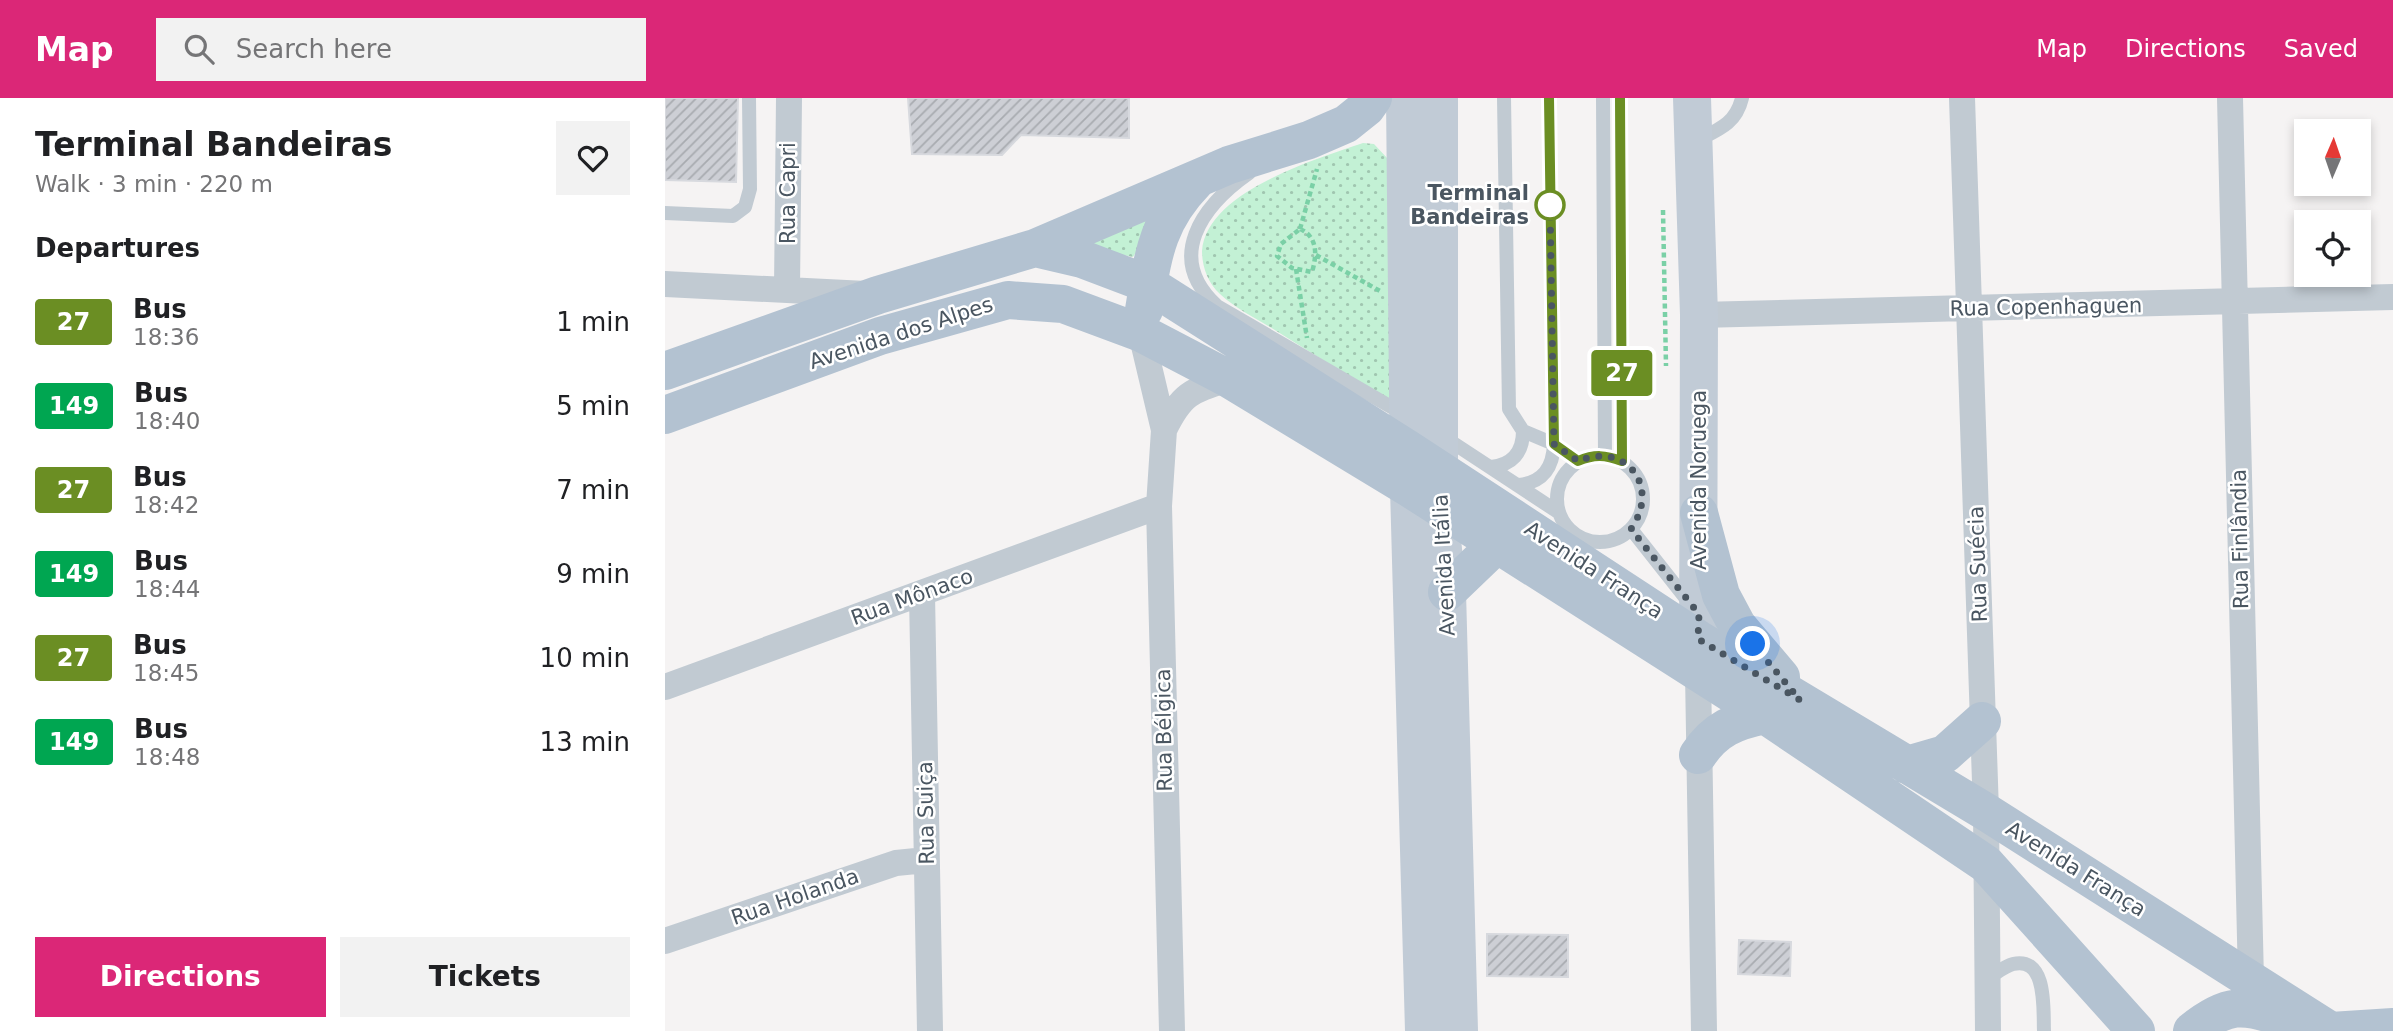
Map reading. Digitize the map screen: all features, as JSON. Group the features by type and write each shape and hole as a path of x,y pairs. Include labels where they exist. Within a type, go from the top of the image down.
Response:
{"main road":[{"name":"Avenida dos Alpes","path":"665,371 878,295 1035,248 1199,177 1346,124 1366,108 1373,98"},
{"name":"Avenida Itália","path":"1405,98 1424,461 1447,592 1459,1031"},
{"name":"Avenida Itália","path":"1424,1031 1424,461 1439,98"},
{"name":"Avenida Noruega","path":"1692,98 1699,315 1698,642"},
{"path":"1140,333 1161,228 1175,202 1199,177"},
{"name":"Avenida França","path":"1035,248 1082,259 1148,284 1424,461 1698,642 1986,812 2331,1031"},
{"name":"Avenida dos Alpes","path":"665,415 880,336 1008,300 1063,304 1140,333"},
{"name":"Avenida França","path":"1140,333 1229,379 1424,461 1496,545 1698,642 1765,715 1986,864 2136,1031"},
{"path":"1699,513 1721,596 1737,625 1800,700"},
{"path":"1447,592 1496,545"},
{"path":"1698,755 1708,740 1730,724 1765,715"},
{"path":"1907,765 1945,754 1982,722"},
{"path":"2192,1031 2214,1013 2243,1007 2331,1031 2393,1027"}],"street":[{"name":"Rua Capri","path":"787,289 789,98"},
{"name":"Rua Suécia","path":"1962,98 1986,812 1987,1031"},
{"name":"Rua Finlândia","path":"2230,98 2251,980"},
{"path":"665,284 878,295"},
{"name":"Rua Copenhaguen","path":"1699,315 2393,297"},
{"name":"Rua Bélgica","path":"1140,333 1164,430 1159,506 1172,1031"},
{"name":"Rua Bélgica","path":"1164,430 1177,403 1199,389 1229,379"},
{"name":"Rua Mônaco","path":"665,687 1159,506"},
{"name":"Rua Suiça","path":"922,594 930,1031"},
{"name":"Avenida Noruega","path":"1698,642 1704,1031"},
{"name":"Rua Holanda","path":"665,941 896,863 926,860"}],"lane":[{"path":"665,214 733,216 745,208 750,189 749,98"},
{"path":"1318,136 1250,173 1209,206 1197,225 1193,246 1193,267 1200,290 1217,306 1310,360 1424,461 1504,466 1517,457 1523,442 1523,431 1509,409 1504,98"},
{"path":"1519,485 1541,478 1553,458 1549,98"},
{"path":"1603,98 1605,455"},
{"path":"1620,98 1622,461"},
{"path":"1693,143 1730,124 1739,111 1742,98"},
{"path":"1523,431 1554,444 1578,461"},
{"path":"1605,455 1622,461 1638,478 1643,491 1639,518 1631,529 1605,542 1590,541 1576,535 1565,525 1558,512 1556,498 1559,483 1566,471 1578,461 1591,456 1605,455"},
{"path":"1491,467 1558,512"},
{"path":"1631,529 1698,642"},
{"path":"1988,978 2013,964 2025,964 2035,970 2042,987 2044,1031"}],"path":[{"path":"1300,229 1310,235 1317,255 1312,272 1296,269 1281,261 1276,253 1285,239 1300,229 1318,136"},
{"path":"1317,255 1388,296"},
{"path":"1296,269 1310,360"}],"green space":[{"path":"1363,143 1374,144 1388,159 1391,399 1387,400 1226,299 1209,280 1202,257 1208,230 1222,211 1242,195 1292,169"},
{"path":"1169,199 1133,257 1065,243"}],"building":[{"path":"665,98 738,98 736,182 665,180"},
{"path":"908,98 1129,98 1129,138 1021,135 1002,155 912,154"},
{"path":"1487,934 1568,935 1568,977 1487,976"},
{"path":"1739,940 1791,942 1790,976 1738,974"}],"bus line":[{"name":"27","path":"1549,98 1554,444 1578,461 1605,455 1622,461 1620,98"}],"place":[{"name":"Terminal Bandeiras","path":"1550,205"}],"route":[{"path":"1550,205 1554,444 1578,461 1605,455 1630,467 1643,491 1639,518 1631,529 1699,614 1698,639 1800,700 1753,644"}]}
